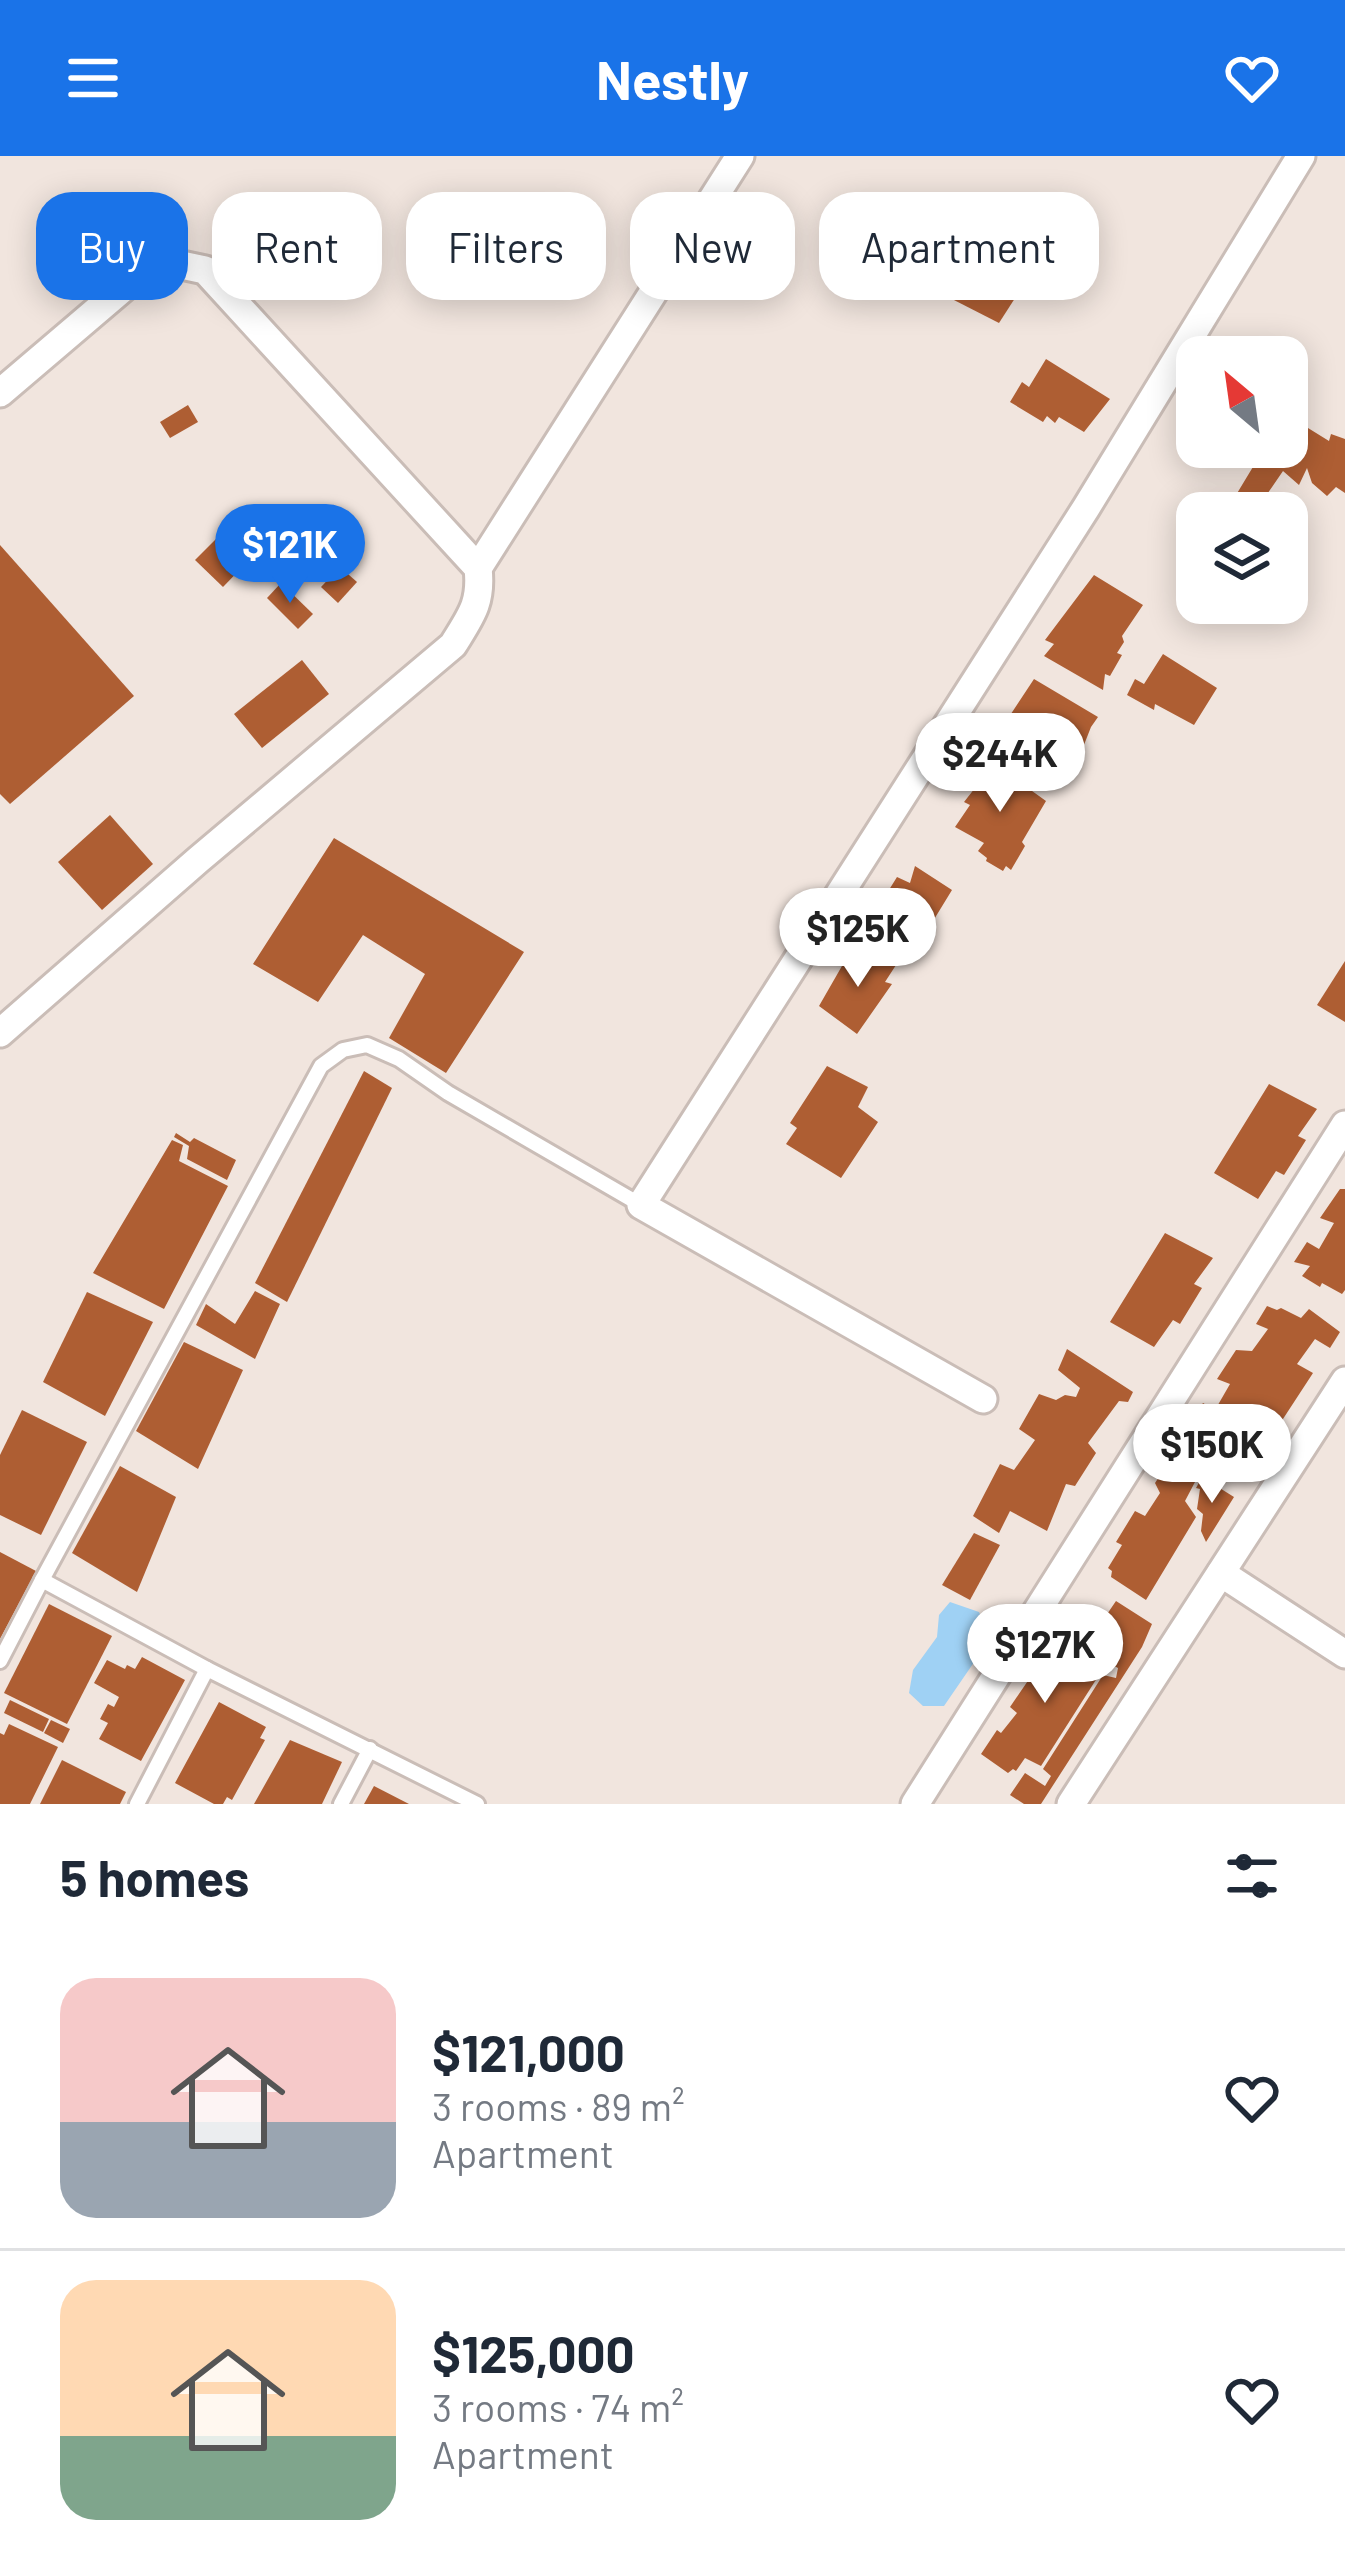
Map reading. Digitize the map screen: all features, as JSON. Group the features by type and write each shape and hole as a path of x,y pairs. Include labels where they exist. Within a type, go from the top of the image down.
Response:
{"street":[{"path":"478,568 740,156"},
{"path":"983,1399 641,1205 1086,508 1301,156"},
{"path":"0,393 142,272 172,263 205,269 478,568 481,592 474,613 453,645 0,1033"},
{"path":"915,1804 1345,1125"},
{"path":"1071,1804 1345,1381"},
{"path":"1221,1574 1345,1654"}],"lane":[{"path":"0,1660 322,1066 343,1050 367,1045 399,1059 448,1093 641,1205"},
{"path":"42,1580 477,1804"},
{"path":"137,1804 207,1669"},
{"path":"341,1804 370,1749"}],"water":[{"path":"950,1602 979,1612 990,1639 944,1706 923,1706 909,1693 913,1670 937,1637 939,1615"}],"building":[{"path":"954,300 1014,300 999,323"},
{"path":"1046,359 1110,399 1084,432 1059,417 1055,423 1047,416 1043,422 1010,402 1022,382 1029,387"},
{"path":"188,405 198,422 170,438 160,422"},
{"path":"1308,428 1329,441 1331,434 1345,439 1345,493 1336,487 1327,496 1312,483 1307,468"},
{"path":"1252,468 1307,468 1299,485 1283,471 1269,492 1238,492"},
{"path":"224,531 251,558 223,587 195,560"},
{"path":"0,545 134,696 10,804 0,794"},
{"path":"340,567 357,582 338,603 321,587"},
{"path":"1094,575 1143,605 1122,636 1124,642 1117,653 1122,655 1110,676 1105,674 1103,690 1044,656 1054,644 1045,640"},
{"path":"281,583 313,614 298,629 267,598"},
{"path":"1163,654 1217,688 1194,725 1127,695 1135,679 1144,684"},
{"path":"302,660 329,694 262,748 234,714"},
{"path":"1034,679 1098,717 1080,755 1057,742 1046,761 999,732"},
{"path":"982,761 1002,770 999,775 1004,780 1011,776 1046,801 1011,870 1006,866 1003,871 986,861 978,851 984,843 955,827 970,805 964,802 975,788 969,783"},
{"path":"110,815 153,864 102,910 58,862"},
{"path":"334,838 524,952 446,1073 389,1038 425,974 363,935 318,1002 253,964"},
{"path":"915,866 952,890 911,957 864,930 897,877 910,883"},
{"path":"870,949 896,965 885,982 892,984 857,1034 819,1006 846,959 860,965"},
{"path":"1345,961 1345,1022 1317,1005"},
{"path":"827,1066 868,1087 858,1107 878,1122 841,1178 786,1144 797,1128 790,1123"},
{"path":"364,1071 392,1088 287,1302 255,1283"},
{"path":"1269,1084 1317,1109 1298,1136 1306,1140 1284,1175 1276,1171 1258,1199 1214,1173"},
{"path":"176,1133 236,1160 227,1180 187,1159 189,1146 174,1137"},
{"path":"172,1140 183,1145 179,1161 228,1186 164,1309 93,1273"},
{"path":"1340,1189 1345,1189 1342,1294 1302,1276 1310,1266 1294,1262 1307,1242 1319,1249 1334,1223 1320,1218"},
{"path":"1165,1233 1213,1258 1194,1284 1202,1288 1180,1324 1173,1320 1154,1347 1110,1322"},
{"path":"255,1291 280,1304 255,1359 196,1325 206,1304 235,1324"},
{"path":"87,1292 153,1322 105,1416 43,1382"},
{"path":"1267,1306 1301,1318 1309,1309 1340,1332 1330,1348 1315,1339 1297,1364 1313,1373 1281,1422 1267,1415 1238,1455 1199,1438 1206,1428 1190,1423 1203,1403 1215,1410 1230,1384 1217,1379 1236,1350 1252,1351 1268,1329 1256,1324"},
{"path":"184,1342 243,1370 198,1469 136,1431"},
{"path":"1067,1349 1133,1392 1128,1402 1119,1401 1088,1443 1096,1453 1075,1486 1066,1484 1047,1531 1010,1511 999,1533 973,1516 1000,1464 1014,1470 1035,1440 1019,1429 1039,1394 1056,1400 1065,1395 1076,1397 1080,1388 1058,1370"},
{"path":"22,1410 87,1442 41,1535 0,1515 0,1455"},
{"path":"120,1466 176,1497 137,1592 72,1553"},
{"path":"1165,1468 1195,1482 1185,1501 1196,1517 1146,1600 1111,1577 1108,1568 1122,1545 1116,1542 1135,1511 1145,1516 1160,1493 1155,1483"},
{"path":"1202,1477 1234,1497 1206,1542 1201,1531 1203,1514 1197,1509 1200,1489 1196,1488"},
{"path":"974,1533 1000,1545 970,1600 942,1585"},
{"path":"0,1552 36,1571 0,1639"},
{"path":"1116,1601 1152,1624 1142,1647 1041,1804 1024,1804 1010,1795 1025,1773 1045,1786 1051,1776 1043,1769 1103,1675 1116,1678 1118,1668 1100,1658 1115,1632 1101,1623"},
{"path":"49,1604 112,1636 67,1724 4,1693"},
{"path":"1062,1630 1091,1641 1089,1647 1094,1649 1089,1657 1097,1660 1093,1671 1099,1675 1041,1766 1025,1758 1016,1771 1008,1773 981,1754 997,1730 1001,1733 1017,1713 1010,1707 1036,1669 1046,1675 1061,1650 1053,1644"},
{"path":"142,1657 185,1680 141,1761 99,1739 108,1723 100,1719 108,1704 114,1707 119,1697 94,1683 107,1660 135,1669"},
{"path":"10,1700 49,1719 43,1732 4,1713"},
{"path":"219,1702 266,1727 260,1738 265,1740 232,1800 227,1797 223,1804 214,1804 175,1783"},
{"path":"51,1720 70,1729 63,1743 44,1733"},
{"path":"9,1724 58,1747 30,1804 0,1804 0,1733 4,1735"},
{"path":"290,1740 342,1762 322,1804 254,1804"},
{"path":"62,1760 126,1792 120,1804 40,1804"},
{"path":"374,1786 409,1804 364,1804"}]}
